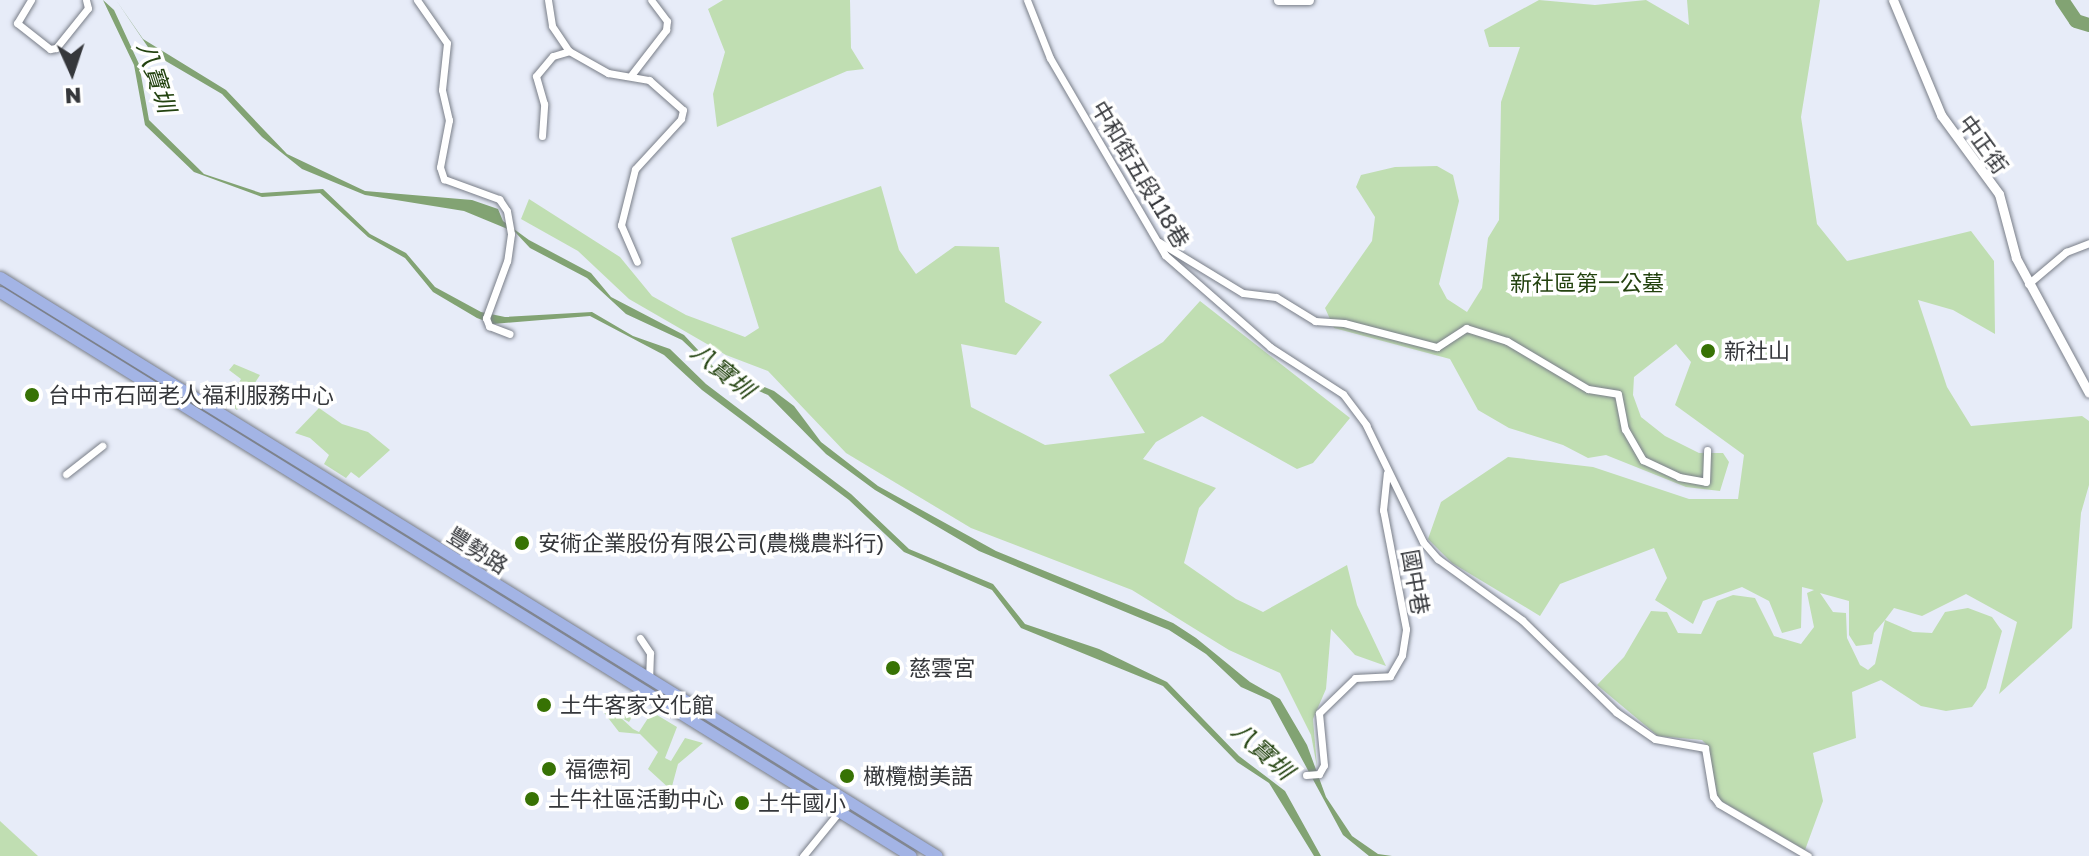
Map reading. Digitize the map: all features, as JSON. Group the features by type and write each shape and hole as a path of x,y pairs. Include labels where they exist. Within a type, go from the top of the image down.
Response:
{"main road":[{"name":"豐勢路","path":"0,277 937,856"},
{"name":"豐勢路","path":"0,292 911,856"}],"street":[{"path":"31,0 17,23 50,49 56,48 88,8 86,0"},
{"path":"417,0 447,43 442,90 449,120 440,167 444,179 499,199 507,211 507,261 486,318 489,326 510,334"},
{"path":"548,0 552,26 569,51 608,73 632,74 670,96 683,116 635,169 621,225 637,262"},
{"path":"632,74 666,30 667,21 651,0"},
{"name":"中和街五段118巷","path":"1027,0 1050,58 1122,175 1154,239 1171,262 1270,347 1343,394 1366,425 1387,473 1438,559 1513,613 1616,712 1655,739 1705,748 1713,796 1719,804 1808,856"},
{"path":"1278,0 1309,0"},
{"name":"中正街","path":"1893,0 1941,115 1999,194 2028,284 2089,393"},
{"path":"542,136 544,104 536,76 553,56 569,51"},
{"path":"1154,239 1243,293 1276,297 1315,321 1344,323 1437,347 1466,328 1507,341 1588,389 1618,394 1625,429 1643,460 1679,477 1706,482 1707,450"},
{"path":"2028,284 2066,252 2089,243"},
{"path":"66,474 102,446"},
{"name":"國中巷","path":"1306,775 1319,774 1324,765 1319,713 1355,678 1390,676 1402,655 1406,629 1383,510 1387,473"},
{"path":"640,638 650,653 649,680"},
{"path":"803,856 847,802"}],"green space":[{"path":"723,0 850,0 851,48 864,69 847,71 717,127 713,94 725,52 708,9"},
{"name":"新社區第一公墓","path":"1539,0 1595,5 1646,0 1689,25 1687,0 1820,0 1801,117 1817,224 1847,261 1971,231 1994,261 1995,334 1953,310 1918,300 1947,387 1971,426 2082,416 2089,421 2089,485 2081,513 2072,628 1999,694 2017,622 1966,594 1922,616 1894,608 1885,620 1913,632 1932,633 1945,612 1968,608 1992,617 2002,631 1986,688 1972,707 1946,711 1921,706 1881,680 1852,692 1856,738 1813,753 1823,801 1805,850 1718,799 1708,746 1702,740 1658,736 1597,685 1624,657 1651,611 1667,612 1678,633 1701,634 1717,601 1733,595 1755,598 1774,636 1801,644 1814,627 1807,593 1814,590 1802,587 1801,628 1782,633 1769,601 1742,587 1703,601 1693,624 1655,600 1667,578 1654,548 1560,584 1540,616 1452,563 1428,539 1441,502 1508,457 1593,467 1689,499 1738,499 1744,455 1675,405 1691,362 1676,344 1634,377 1633,395 1641,417 1665,436 1699,453 1723,453 1729,462 1720,491 1686,487 1606,455 1588,458 1563,445 1509,428 1478,410 1450,359 1334,328 1325,308 1372,241 1375,217 1356,187 1361,175 1395,167 1437,166 1453,175 1459,201 1439,284 1447,299 1467,312 1482,288 1488,238 1499,220 1501,102 1520,47 1489,47 1484,30","holes":["1820,593 1849,601 1849,635 1856,646 1872,644 1874,633 1885,620 1875,664 1868,670 1860,665 1847,638 1846,613 1833,612"]},
{"path":"881,186 899,250 916,274 955,246 999,247 1005,302 1042,322 1016,355 961,344 971,407 1045,445 1145,433 1109,375 1163,342 1200,301 1350,418 1313,463 1297,469 1202,416 1156,442 1143,459 1216,488 1199,508 1184,563 1236,599 1263,612 1347,565 1357,605 1386,666 1355,655 1331,629 1326,689 1313,719 1317,767 1311,735 1280,673 1229,650 1132,590 971,528 846,453 768,371 726,355 629,299 578,251 521,219 529,199 620,257 652,296 686,315 745,337 759,328 731,238"},
{"path":"234,364 260,375 237,410 227,403 241,379 229,370"},
{"path":"319,408 342,424 368,432 390,450 359,478 351,472 346,478 324,464 329,455 310,438 295,433"},
{"path":"620,693 640,704 629,722 620,717 633,729 639,732 652,712 677,727 665,758 671,761 685,738 703,743 678,764 671,790 648,769 658,752 640,734 619,732 602,710"},
{"path":"0,821 38,856 0,856"}],"shaded area":[{"name":"八寶圳","path":"103,0 114,10 139,64 149,120 204,174 261,193 323,189 370,234 406,253 435,287 481,312 505,317 592,312 633,336 670,349 706,384 851,494 909,549 993,584 1025,624 1099,649 1167,682 1239,756 1285,791 1321,856 1314,856 1269,783 1237,762 1163,686 1021,628 992,590 904,552 849,500 702,390 664,355 590,316 493,324 477,318 433,292 405,258 368,237 320,193 262,197 194,172 145,125 134,65"},
{"name":"八寶圳","path":"116,0 143,39 226,90 287,154 365,191 472,200 498,209 503,221 529,240 591,273 611,297 684,335 713,366 774,391 794,406 821,442 878,486 996,551 1173,623 1196,638 1250,682 1280,699 1307,745 1326,797 1352,836 1378,854 1392,856 1369,856 1343,835 1270,700 1241,687 1206,654 1169,630 979,551 875,490 826,454 768,395 717,373 682,340 626,314 587,278 530,248 515,232 464,211 365,195 302,169 262,137 222,94 152,53"}],"waterway":[{"path":"2062,0 2076,21 2089,25"}],"place":[{"name":"新社山","path":"1708,351"},
{"name":"台中市石岡老人福利服務中心","path":"32,395"},
{"name":"安術企業股份有限公司(農機農料行)","path":"522,543"},
{"name":"慈雲宮","path":"893,668"},
{"name":"土牛客家文化館","path":"544,705"},
{"name":"福德祠","path":"549,769"},
{"name":"橄欖樹美語","path":"847,776"},
{"name":"土牛社區活動中心","path":"532,799"},
{"name":"土牛國小","path":"742,803"}]}
